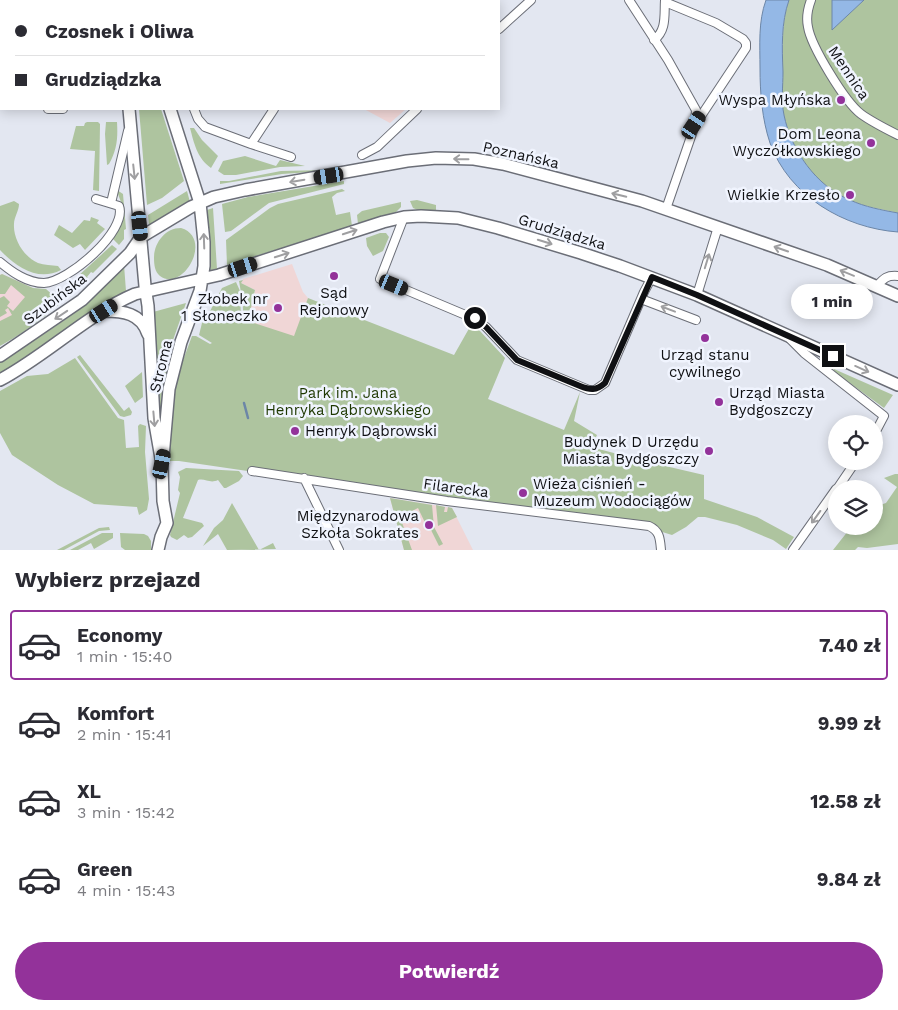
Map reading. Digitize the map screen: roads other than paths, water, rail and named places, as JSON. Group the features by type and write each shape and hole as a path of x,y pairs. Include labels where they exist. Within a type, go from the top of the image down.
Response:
{"main road":[{"name":"Stroma","path":"129,110 148,311 154,418 162,464 163,501 167,523 158,550"},
{"name":"Stroma","path":"162,464 166,442 169,389 181,342 200,291 204,242 200,204 170,110"},
{"name":"Poznańska","path":"141,237 179,213 218,196 407,161 436,158 474,159 503,164 642,201 827,265 898,296"},
{"name":"Grudziądzka","path":"146,291 220,275 356,230 404,217 440,216 475,221 652,277 697,295 898,385"},
{"name":"Szubińska","path":"0,356 82,300 130,253 141,237"},
{"path":"0,380 30,363 122,299 146,291"},
{"path":"104,311 124,312 134,315 142,322 148,336"}],"street":[{"path":"500,29 531,0"},
{"path":"628,0 696,110 694,125 666,209"},
{"name":"Mennica","path":"811,0 807,19 810,35 827,68 861,114 898,135"},
{"path":"654,40 661,34 663,28 665,1 716,23 743,39 746,43 746,48 694,125"},
{"path":"194,110 198,119 205,127 291,157"},
{"path":"250,144 273,110"},
{"path":"362,155 377,146 416,110"},
{"path":"111,203 130,124"},
{"path":"0,262 16,274 34,281 50,282 62,278 88,258 115,230 120,218 120,209 117,205 96,199"},
{"path":"404,217 380,279 475,318 517,360 589,390 595,390 605,383 652,277"},
{"path":"697,295 718,227"},
{"path":"877,286 884,277 898,276"},
{"path":"641,299 696,320"},
{"path":"786,335 804,353 883,415"},
{"name":"Filarecka","path":"252,471 447,501 649,526 655,529 659,535 661,550"},
{"path":"304,478 339,550"},
{"path":"793,550 828,500"}],"water":[{"path":"766,0 789,0 783,36 783,104 787,128 799,154 816,176 838,194 862,205 898,213 898,232 858,224 821,206 790,179 779,162 767,134 761,96 760,34 763,8"},
{"path":"832,0 864,0 832,30"}],"waterway":[{"path":"244,403 248,418"}],"place":[{"name":"Wyspa Młyńska","path":"841,100"},
{"name":"Dom Leona Wyczółkowskiego","path":"871,143"},
{"name":"Wielkie Krzesło","path":"850,195"},
{"name":"Sąd Rejonowy","path":"334,276"},
{"name":"Złobek nr 1 Słoneczko","path":"278,308"},
{"name":"Urząd stanu cywilnego","path":"705,338"},
{"name":"Urząd Miasta Bydgoszczy","path":"719,402"},
{"name":"Henryk Dąbrowski","path":"295,431"},
{"name":"Budynek D Urzędu Miasta Bydgoszczy","path":"709,451"},
{"name":"Wieża ciśnień - Muzeum Wodociągów","path":"523,493"},
{"name":"Międzynarodowa Szkoła Sokrates","path":"429,525"}],"park label":[{"name":"Park im. Jana Henryka Dąbrowskiego","path":"348,402"}]}
